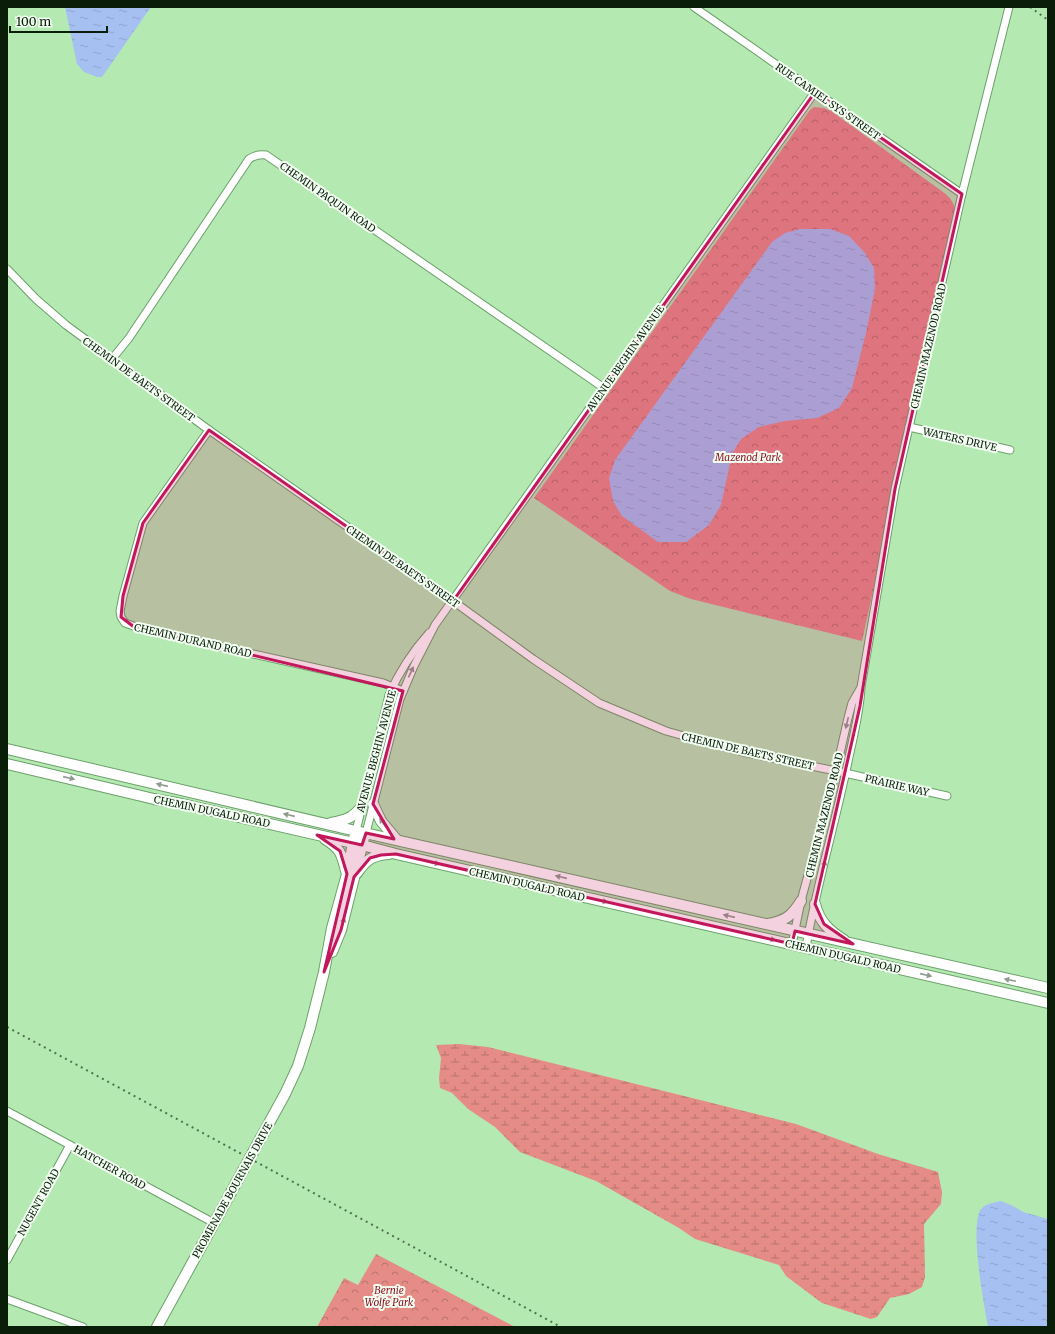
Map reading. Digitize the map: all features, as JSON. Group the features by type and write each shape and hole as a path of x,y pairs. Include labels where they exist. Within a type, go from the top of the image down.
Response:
{"main road":[{"name":"CHEMIN DUGALD ROAD","path":"7,749 766,925 1048,988"},
{"name":"CHEMIN DUGALD ROAD","path":"7,764 154,799 358,844 396,854 1048,1003"},
{"path":"373,804 381,821 396,839"},
{"path":"327,824 346,820 357,812 362,806"},
{"name":"AVENUE BEGHIN AVENUE","path":"358,844 361,832"},
{"path":"316,835 334,845 340,851 351,876"},
{"path":"351,876 358,844"},
{"path":"351,876 370,858 381,855 396,854"},
{"name":"PROMENADE BOURNAIS DRIVE","path":"157,1327 285,1094 298,1066 304,1050 324,972 332,928 351,876"},
{"path":"766,925 779,922 787,918 794,912 801,901"},
{"path":"814,904 818,915 824,924 835,935 853,944"}],"street":[{"name":"RUE CAMIEL SYS STREET","path":"694,7 962,194"},
{"name":"CHEMIN MAZENOD ROAD","path":"806,947 814,904 846,773 860,706 861,687 895,489 962,194 1009,7"},
{"name":"AVENUE BEGHIN AVENUE","path":"361,832 362,806 386,705 398,675 420,642 453,601 815,92"},
{"name":"CHEMIN PAQUIN ROAD","path":"112,359 129,338 250,159 255,155 261,154 266,155 604,388"},
{"name":"CHEMIN DE BAETS STREET","path":"7,269 47,310 112,359 209,430 453,601 541,665 599,703 666,731 743,752 846,773"},
{"name":"WATERS DRIVE","path":"909,427 1010,450"},
{"name":"CHEMIN DURAND ROAD","path":"209,430 143,523 120,611 121,617 125,623 142,629 380,683 403,690"},
{"name":"AVENUE BEGHIN AVENUE","path":"361,832 373,804 392,726 403,690 435,625"},
{"name":"CHEMIN MAZENOD ROAD","path":"792,944 801,901 836,771 852,703 861,687"},
{"name":"PRAIRIE WAY","path":"846,773 947,796"},
{"name":"HATCHER ROAD","path":"7,1111 214,1223"},
{"name":"NUGENT ROAD","path":"7,1260 70,1145"},
{"path":"7,1299 84,1327"}],"highlighted area":[{"path":"815,92 962,194 895,489 860,706 815,904 824,924 853,944 795,931 792,944 396,854 381,855 370,858 354,877 341,930 324,972 347,874 340,851 317,835 362,845 366,833 394,839 373,804 403,691 134,627 121,617 123,596 143,523 209,430 453,601"}],"green space":[{"name":"Mazenod Park","path":"814,107 824,108 831,111 943,192 949,197 954,205 955,211 862,641 691,599 670,591 534,498 810,110"},
{"path":"459,1044 488,1047 796,1124 878,1154 938,1172 942,1192 941,1204 924,1224 925,1277 922,1287 909,1294 890,1298 877,1317 871,1319 822,1303 786,1276 779,1265 695,1239 679,1228 596,1181 520,1152 495,1127 468,1109 452,1093 440,1088 439,1078 441,1058 436,1045"},
{"name":"Bernie Wolfe Park","path":"376,1254 515,1327 317,1327 344,1278 358,1285"}],"water":[{"path":"65,7 151,7 102,77 97,77 84,72 77,64"},
{"path":"800,229 830,229 849,236 865,253 874,268 875,289 852,388 839,408 817,418 785,421 759,427 741,439 732,454 721,505 709,525 686,542 658,542 622,516 613,501 609,478 615,460 772,242 785,233"},
{"path":"1001,1201 1023,1212 1048,1219 1048,1327 988,1327 978,1266 976,1232 981,1209 990,1204"}],"railway":[{"path":"1030,7 1048,20"},
{"path":"7,1027 561,1327"}]}
